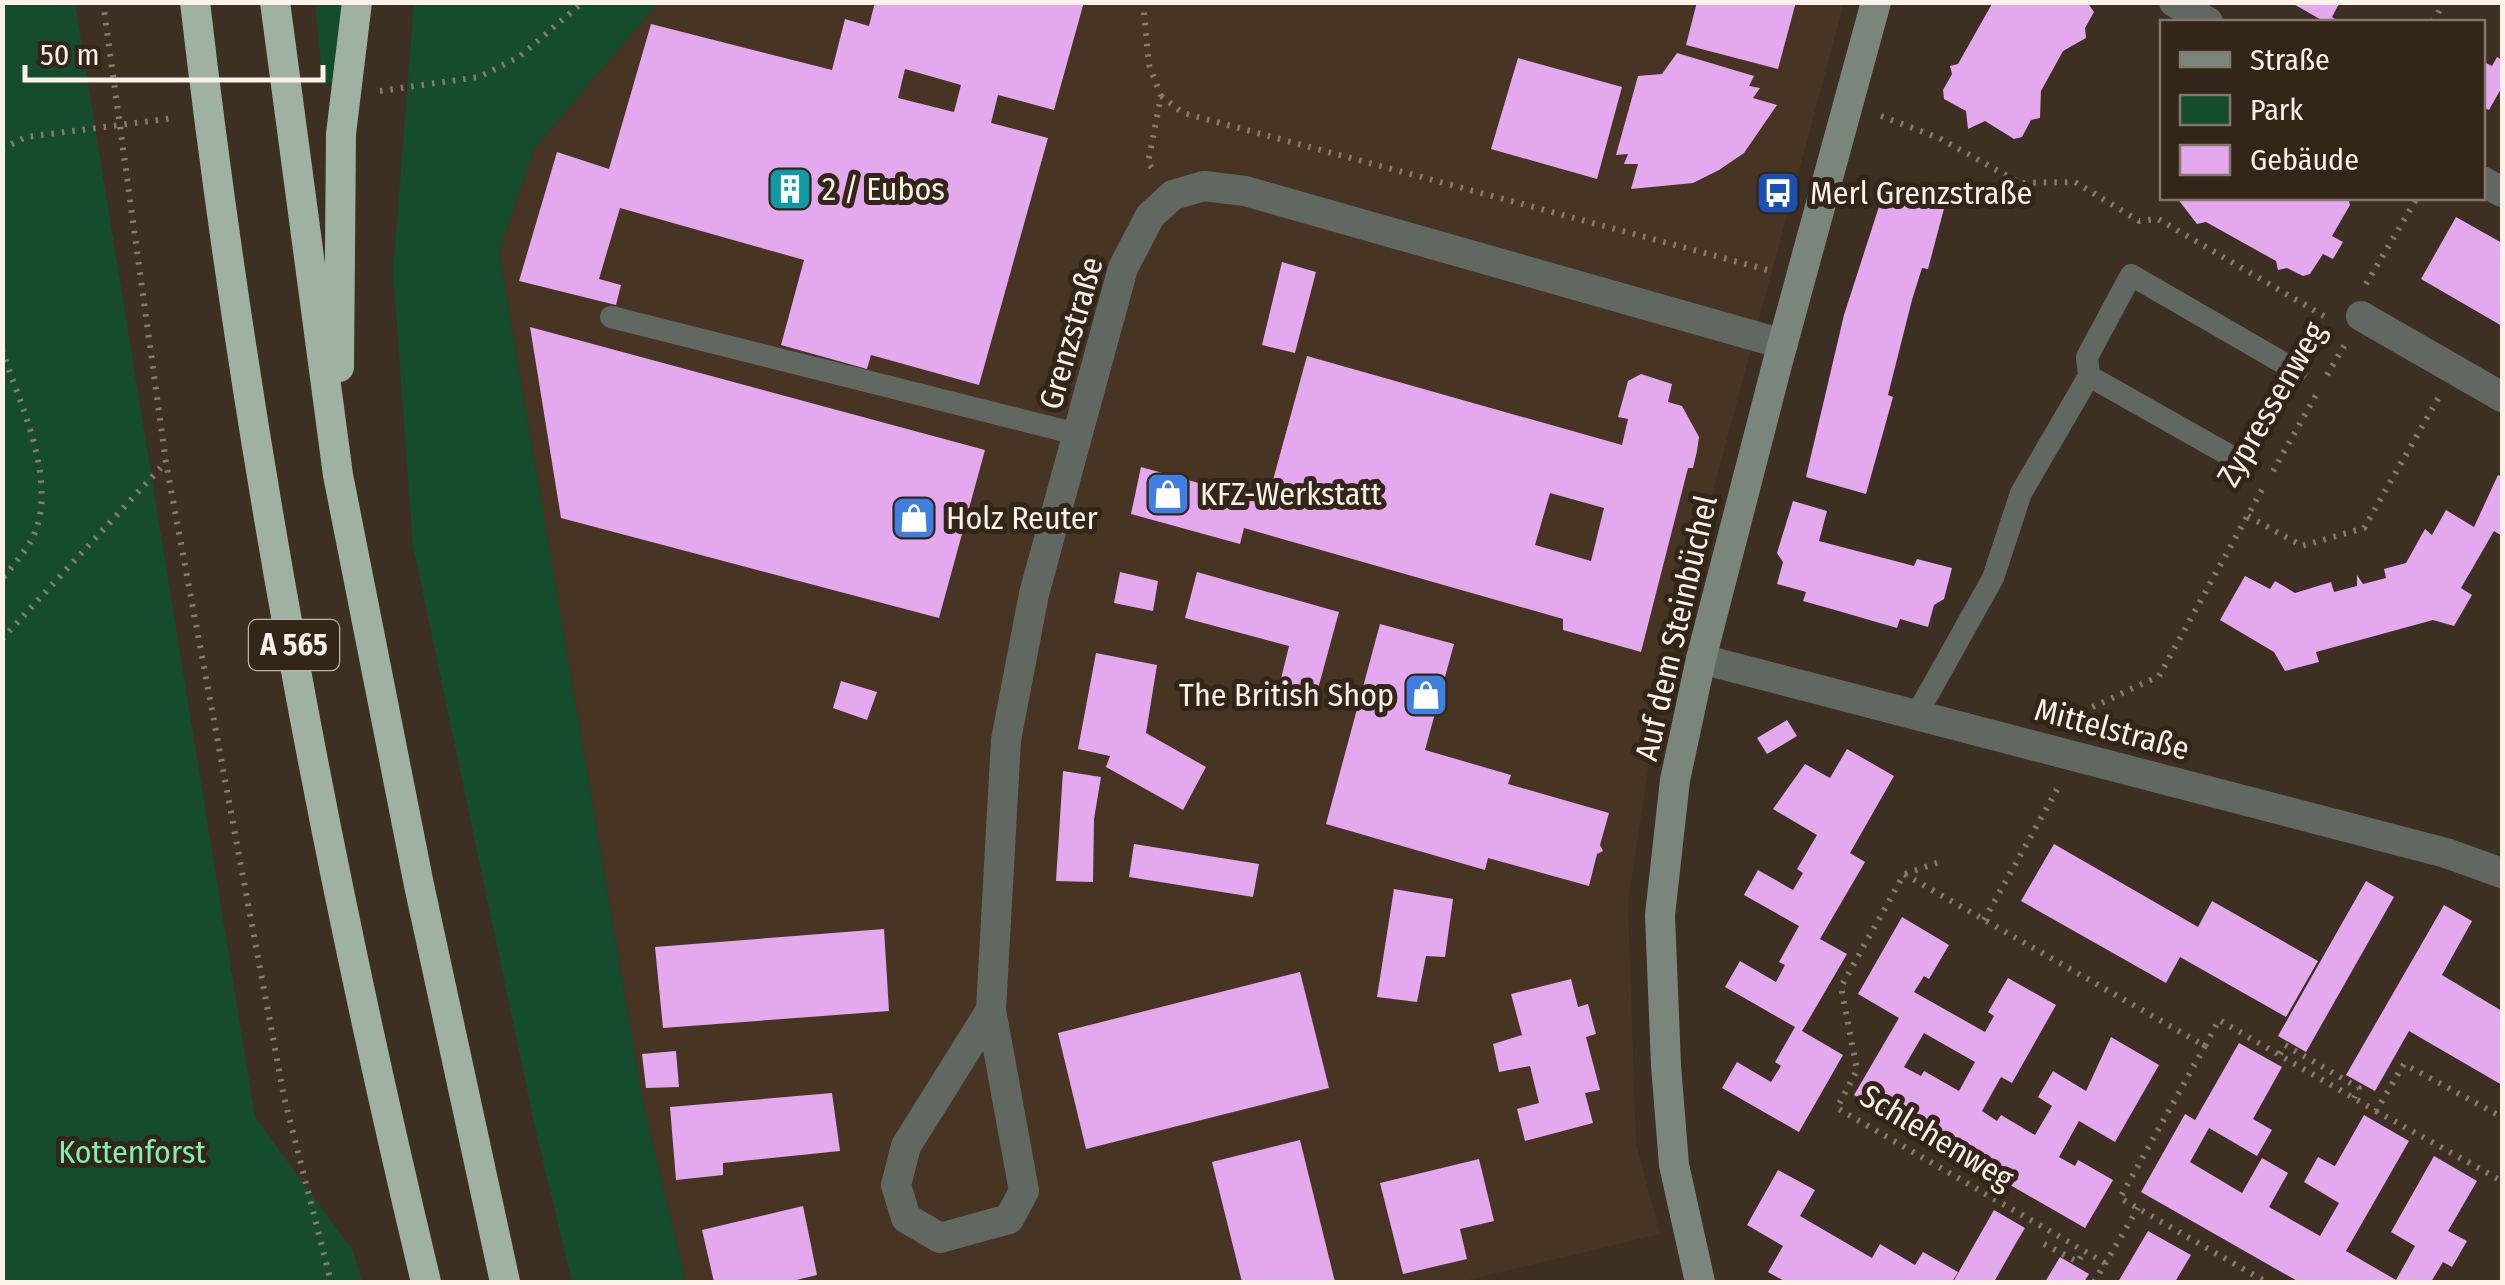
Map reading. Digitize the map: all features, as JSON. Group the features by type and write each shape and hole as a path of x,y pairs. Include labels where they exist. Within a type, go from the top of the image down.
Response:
{"highway":[{"name":"A 565","path":"195,2 216,180 260,462 380,1088 426,1282"},
{"name":"A 565","path":"275,2 338,474 438,979 505,1282"},
{"path":"338,474 341,134 357,2"}],"street":[{"name":"Auf dem Steinbüchel","path":"1700,1282 1674,1165 1660,915 1676,780 1702,659 1876,2"},
{"path":"2174,2 2205,20"},
{"path":"1173,194 1204,186 1245,191 1783,344"},
{"name":"Grenzstraße","path":"990,1010 906,1146 896,1185 906,1218 940,1238 1008,1219 1024,1191 990,1010 1006,740 1034,594 1123,268 1150,216 1173,194"},
{"name":"Zypressenweg","path":"2356,324 2454,370 2502,398"},
{"name":"Mittelstraße","path":"1702,659 2446,853 2502,873"}],"lane":[{"path":"1917,714 1993,578 2021,494 2088,376 2087,356 2131,275 2297,371"},
{"path":"610,317 1078,434"},
{"path":"2088,376 2243,464"}],"path":[{"path":"103,2 166,462 284,1097 331,1282"},
{"path":"459,81 480,77 519,57 583,2"},
{"path":"1143,2 1149,65 1161,96 1148,163 1173,194"},
{"path":"1161,96 1183,112 1801,279"},
{"path":"1848,104 1939,138 2020,183 2075,182 2139,221 2158,219 2356,324"},
{"path":"2,149 26,136"},
{"path":"2356,324 2354,304 2416,200"},
{"name":"Zypressenweg","path":"2068,754 2082,712 2160,676 2356,324"},
{"path":"2,350 33,444 41,494 32,539 2,579"},
{"name":"Zypressenweg","path":"2248,516 2302,546 2364,528 2454,370"},
{"path":"2,639 166,462"},
{"path":"1984,920 2060,784 2068,754"},
{"path":"1904,874 1942,861"},
{"path":"1904,874 2205,1046"},
{"name":"Schlehenweg","path":"1904,874 1841,987 1858,1070 1837,1108 2105,1263"},
{"path":"2266,1282 2120,1198 2219,1020 2502,1181"},
{"path":"2376,1111 2404,1064 2502,1117"},
{"path":"2094,1282 2138,1208"},
{"path":"2044,1244 2078,1262 2084,1252"}],"shaded area":[{"path":"658,3 1844,3 1661,685 1628,902 1636,1143 1660,1234 1460,1282 686,1282 643,1102 499,251 534,149"}],"green space":[{"name":"Kottenforst","path":"3,2 75,3 255,1117 353,1251 362,1282 3,1282"},
{"path":"315,3 345,3 337,80 323,85"},
{"path":"414,3 658,3 534,149 499,251 643,1102 686,1282 572,1282 536,1132 413,546 393,272"}],"building":[{"name":"2 / Eubos","path":"875,2 1084,2 1054,110 998,95 991,123 1048,138 979,385 871,355 867,369 781,345 804,260 620,208 599,279 621,285 616,305 519,281 557,152 609,169 651,24 832,70 845,19 869,26","holes":["905,69 961,85 954,112 898,98"]},
{"path":"1697,2 1796,2 1778,69 1686,45"},
{"path":"1993,2 2087,2 2094,12 2085,28 2086,38 2063,51 2041,91 2040,118 2031,120 2022,137 2014,139 1985,121 1968,129 1966,111 1944,99 1943,90 1952,74 1950,66 1958,64"},
{"path":"2290,2 2340,2 2332,17 2336,20 2322,20"},
{"path":"1677,53 1754,76 1749,86 1760,88 1753,98 1777,105 1744,153 1719,170 1693,183 1631,189 1638,164 1624,164 1628,154 1616,155 1638,76 1662,74"},
{"path":"2497,57 2502,60 2502,87 2489,110 2485,108 2485,62 2492,66"},
{"path":"1518,58 1622,87 1597,179 1491,149"},
{"path":"1885,188 1945,205 1928,269 1922,268 1912,300 1888,395 1893,397 1866,494 1806,477 1844,315"},
{"path":"2179,200 2349,200 2350,205 2332,236 2343,242 2333,259 2323,254 2310,274 2303,276 2287,268 2278,270 2276,261 2206,222 2197,224"},
{"path":"2456,217 2502,243 2502,326 2421,279"},
{"path":"1282,262 1316,272 1295,353 1262,345"},
{"path":"530,327 985,450 939,618 561,518"},
{"path":"1307,356 1622,445 1628,419 1618,417 1628,381 1641,374 1672,384 1668,402 1682,406 1699,437 1641,652 1563,630 1563,619 1244,528 1240,544 1131,514 1141,467 1267,502","holes":["1550,493 1604,508 1591,561 1535,545"]},
{"path":"2498,475 2502,477 2502,536 2494,531 2461,588 2472,595 2454,626 2433,620 2316,652 2319,662 2285,671 2274,652 2220,620 2245,576 2270,589 2275,581 2295,593 2331,582 2334,592 2357,586 2357,575 2363,584 2386,578 2384,569 2406,563 2425,529 2432,535 2446,510 2474,527"},
{"path":"1793,501 1827,511 1819,541 1914,566 1917,559 1952,568 1944,599 1934,605 1928,627 1900,619 1897,628 1803,601 1806,592 1777,584 1783,562 1777,553"},
{"path":"1120,572 1158,581 1153,611 1114,603"},
{"path":"1197,572 1339,612 1313,707 1278,691 1289,646 1185,618"},
{"path":"1380,624 1454,644 1425,750 1511,775 1508,784 1609,813 1600,845 1603,851 1597,854 1589,886 1488,858 1485,870 1326,824"},
{"path":"1096,653 1157,665 1146,733 1206,767 1183,810 1106,767 1110,756 1078,749"},
{"path":"841,681 877,692 867,720 833,708"},
{"path":"1787,720 1797,736 1767,754 1757,738"},
{"path":"1847,749 1894,776 1850,853 1865,862 1820,939 1847,954 1802,1031 1843,1055 1799,1132 1722,1088 1737,1062 1771,1082 1781,1066 1775,1062 1795,1027 1725,987 1740,961 1776,982 1785,965 1779,962 1799,926 1744,895 1758,870 1793,890 1803,873 1797,869 1817,835 1773,809 1805,764 1830,778"},
{"path":"1063,771 1101,777 1094,819 1093,882 1056,881"},
{"path":"1134,844 1259,864 1253,897 1129,877"},
{"path":"2054,844 2198,927 2212,901 2318,961 2286,1017 2180,957 2166,983 2021,901"},
{"path":"2366,881 2394,897 2306,1052 2278,1036"},
{"path":"1394,889 1453,899 1445,957 1426,956 1417,1002 1377,997"},
{"path":"2444,905 2472,921 2442,975 2502,1011 2502,1085 2409,1031 2375,1091 2346,1075"},
{"path":"1902,917 1949,945 1929,979 1924,976 1914,992 1985,1032 1994,1016 1988,1012 2008,978 2056,1005 2012,1083 2001,1077 1982,1111 1997,1121 2001,1115 2035,1135 2052,1106 2038,1097 2053,1071 2086,1091 2111,1037 2159,1065 2115,1142 2079,1121 2059,1157 2075,1166 2078,1160 2113,1180 2085,1228 1854,1095 1899,1018 1858,994","holes":["1924,1033 1975,1062 1959,1091 1924,1071 1921,1076 1904,1067"]},
{"path":"884,929 889,1011 663,1028 655,947"},
{"path":"1300,972 1329,1088 1086,1149 1058,1033"},
{"path":"1571,979 1578,1007 1588,1004 1596,1034 1586,1037 1600,1090 1585,1093 1593,1123 1525,1141 1517,1109 1539,1103 1530,1066 1499,1072 1493,1044 1522,1035 1511,994"},
{"path":"2239,1043 2282,1067 2253,1119 2272,1130 2257,1156 2209,1128 2190,1162 2242,1193 2262,1158 2288,1173 2269,1207 2320,1236 2339,1203 2304,1182 2318,1157 2335,1166 2364,1115 2409,1141 2346,1251 2396,1280 2415,1246 2391,1232 2434,1156 2477,1181 2448,1231 2467,1241 2452,1267 2443,1262 2431,1282 2299,1282 2141,1192 2185,1114 2195,1120"},
{"path":"676,1051 679,1087 646,1088 642,1054"},
{"path":"832,1093 840,1151 723,1163 723,1175 676,1180 670,1107"},
{"path":"1300,1140 1335,1282 1242,1282 1212,1162"},
{"path":"1479,1159 1494,1221 1460,1229 1467,1259 1403,1274 1380,1183"},
{"path":"1778,1170 1815,1190 1800,1216 1872,1258 1880,1244 1915,1265 1923,1252 1958,1272 1952,1282 1786,1282 1768,1272 1783,1246 1747,1225"},
{"path":"803,1206 817,1275 788,1282 714,1282 702,1230"},
{"path":"1994,1210 2025,1228 1994,1282 1953,1282"},
{"path":"2148,1231 2191,1255 2175,1282 2118,1282"},
{"path":"2060,1257 2089,1274 2084,1282 2045,1282"}],"place":[{"name":"2 / Eubos","path":"790,189"},
{"name":"Merl Grenzstraße","path":"1778,193"},
{"name":"KFZ-Werkstatt","path":"1168,494"},
{"name":"Holz Reuter","path":"914,518"},
{"name":"The British Shop","path":"1426,695"}]}
